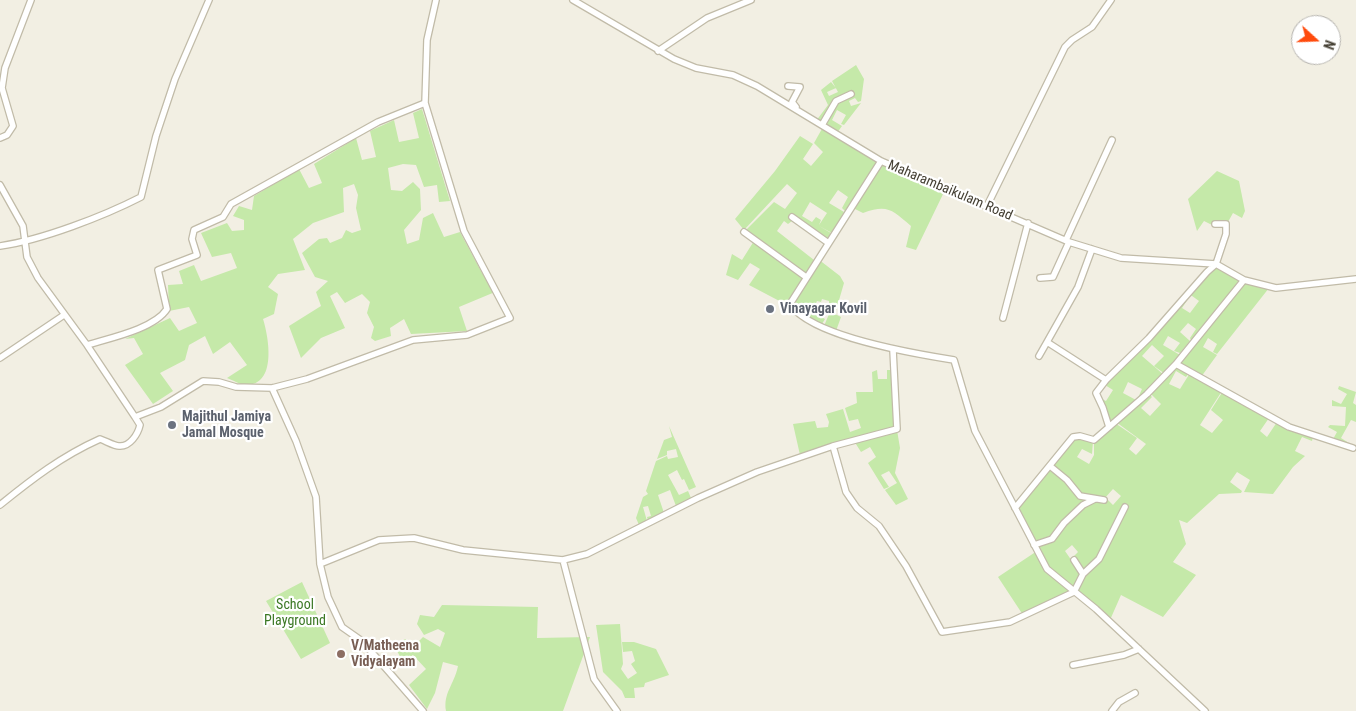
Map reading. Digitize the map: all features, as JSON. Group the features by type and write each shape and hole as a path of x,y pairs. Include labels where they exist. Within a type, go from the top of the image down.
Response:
{"street":[{"path":"0,138 7,134 12,126 1,88 5,68 31,0"},
{"path":"0,246 24,242 124,206 141,197 156,136 175,79 209,0"},
{"path":"135,417 161,407 203,381 219,382 236,387 272,388 307,379 413,340 467,335 510,318 464,231 425,103 427,40 436,0"},
{"name":"Maharambaikulam Road","path":"573,0 658,51 696,68 733,76 757,86 881,161 1067,241 1121,258 1216,264 1244,280 1276,288 1356,279"},
{"path":"658,51 707,18 751,0"},
{"path":"987,206 1065,47 1092,27 1111,0"},
{"path":"788,86 800,87 792,102 798,111"},
{"path":"822,125 836,101 851,94"},
{"path":"87,345 135,329 161,317 166,309 158,270 197,255 192,239 194,230 223,217 231,204 378,122 425,103"},
{"path":"1040,278 1053,277 1112,140"},
{"path":"888,164 891,158"},
{"path":"881,161 827,242 790,304 794,310 830,331 893,350 954,360 975,431 1047,569 1096,609 1205,711"},
{"path":"0,185 23,226 27,257 38,278 87,345 140,425 138,434 127,444 118,446 100,439 80,448 49,466 0,505"},
{"path":"792,217 827,242"},
{"path":"1003,318 1028,223"},
{"path":"1109,427 1104,408 1096,393 1106,380 1149,338 1206,272 1216,264 1226,234 1226,224 1216,224"},
{"path":"744,232 806,277"},
{"path":"1039,356 1078,287 1092,249"},
{"path":"1016,508 1073,438 1080,436 1094,440 1147,394 1176,364 1244,280"},
{"path":"0,358 64,315"},
{"path":"1047,342 1106,380"},
{"path":"320,564 379,540 414,538 463,550 563,560 594,550 698,498 757,472 833,446 896,429 893,350"},
{"path":"1176,364 1290,428 1353,448"},
{"path":"272,388 296,441 316,497 320,564 328,597 342,627 362,641 423,711"},
{"path":"833,446 846,492 857,508 879,526 906,566 942,632 1010,622 1074,592 1082,574 1099,558 1125,507"},
{"path":"1050,466 1068,480 1080,496 1104,500"},
{"path":"1034,545 1052,539 1064,523 1083,505 1095,499"},
{"path":"563,560 594,679 617,711"},
{"path":"1074,560 1082,574"},
{"path":"1073,665 1124,655 1140,649"},
{"path":"1112,711 1119,702 1135,693"}],"green space":[{"path":"856,65 864,79 861,101 858,102 855,98 849,101 851,106 861,103 844,125 841,124 846,115 837,110 832,120 842,126 837,133 824,125 835,101 822,124 816,121 828,105 821,90 831,82 835,87 832,81","holes":["836,88 838,92 829,96 827,92"]},
{"path":"422,109 450,201 439,202 437,185 424,187 416,165 403,164 388,168 391,190 402,191 413,182 420,189 421,210 404,230 407,244 419,240 423,218 433,213 444,237 460,232 482,273 495,292 459,307 467,331 411,334 404,319 390,328 391,336 375,341 371,338 374,327 367,313 370,302 362,294 345,303 337,292 330,296 345,328 321,338 301,358 289,326 321,306 316,292 328,281 315,277 302,253 319,239 327,238 330,243 342,238 346,230 352,233 361,230 356,208 358,195 354,184 343,188 344,212 313,223 293,239 305,270 278,274 268,287 278,294 274,314 263,319 267,337 268,359 267,369 263,377 256,383 246,385 227,378 247,365 230,342 213,354 205,336 189,345 185,360 160,373 173,391 153,404 125,365 143,354 134,338 125,339 170,318 179,331 197,323 189,307 169,311 168,285 183,284 179,271 194,265 201,281 237,268 231,253 212,257 201,233 227,223 232,231 244,230 244,220 233,216 239,206 252,210 254,196 299,169 309,188 322,183 314,164 356,138 362,160 376,157 370,131 394,120 399,142 419,138 413,113"},
{"path":"823,127 879,161 845,211 842,208 848,197 838,190 829,203 844,212 832,233 819,226 831,233 827,240 791,215 789,218 792,221 788,224 784,221 777,231 814,260 805,274 745,231 774,202 785,209 797,193 787,184 744,230 735,219 775,171 800,136 813,144 803,159 811,166 823,152 814,143","holes":["810,202 827,213 819,225 821,220 816,217 812,222 802,216"]},
{"path":"881,162 945,190 916,250 906,247 911,226 894,212 878,209 863,213 851,207"},
{"path":"1217,171 1239,181 1245,211 1242,218 1233,213 1228,222 1212,225 1204,221 1197,231 1188,199"},
{"path":"754,241 804,277 787,305 749,285 760,269 750,263 738,280 726,275 732,254 742,260"},
{"path":"818,259 840,276 844,283 835,314 841,317 836,331 824,326 832,307 829,306 829,301 822,299 821,302 817,301 812,312 825,319 822,324 795,309 791,304"},
{"path":"1217,265 1243,280 1191,340 1190,338 1196,329 1188,323 1180,332 1190,341 1180,353 1174,351 1180,343 1168,336 1163,345 1180,355 1165,374 1154,366 1164,356 1152,345 1142,356 1164,375 1137,400 1142,389 1128,382 1123,393 1136,400 1110,426 1100,398 1106,401 1113,390 1105,385 1188,294 1190,296 1182,308 1190,313 1199,301 1188,293"},
{"path":"1245,281 1269,288 1217,354 1213,352 1217,344 1208,338 1203,347 1217,355 1201,377 1177,364 1232,296 1235,298 1232,295"},
{"path":"1176,365 1189,373 1186,377 1176,371 1169,384 1180,389 1190,373 1222,391 1200,425 1212,433 1223,420 1211,410 1223,391 1269,418 1260,431 1267,437 1277,422 1313,437 1312,441 1302,437 1295,451 1305,456 1293,467 1273,494 1244,492 1250,480 1237,472 1230,482 1242,491 1241,493 1219,494 1187,523 1179,520 1186,544 1173,562 1196,575 1163,617 1121,595 1110,620 1075,592 1083,575 1100,559 1126,507 1124,506 1098,558 1083,572 1072,558 1078,552 1072,545 1065,551 1081,574 1073,590 1048,569 1036,546 1054,540 1065,524 1089,501 1082,504 1052,539 1035,543 1017,508 1051,468 1066,480 1079,497 1105,502 1107,499 1113,505 1121,496 1113,489 1104,499 1080,495 1068,479 1052,466 1068,444 1078,439 1093,441 1092,454 1082,449 1077,457 1089,464 1094,455 1094,441 1115,423 1137,438 1129,449 1136,455 1146,444 1116,422 1149,394 1152,397 1141,408 1150,416 1161,404 1150,393"},
{"path":"877,370 878,379 887,379 887,370 892,370 895,427 800,455 793,424 815,421 817,428 828,427 829,422 826,414 843,409 850,432 861,428 858,419 849,421 845,408 857,403 856,392 873,392 872,372"},
{"path":"1339,386 1356,392 1353,403 1356,405 1356,422 1351,420 1341,438 1352,445 1332,441 1337,432 1328,427 1330,425 1345,426 1346,407 1332,406 1332,400 1341,404 1347,394 1338,389"},
{"path":"669,426 696,487 689,490 677,470 668,475 679,495 688,491 691,498 700,494 700,496 666,513 665,511 676,506 670,490 658,495 664,513 648,521 647,517 651,516 648,506 643,507 647,521 639,525 636,518 643,497 648,494 646,491 656,461 667,456 668,459 678,457 676,449 667,451 667,455 657,459 664,440 672,437"},
{"path":"897,430 900,448 895,473 908,499 896,505 885,490 897,483 889,471 881,475 889,487 884,489 868,463 876,457 870,447 861,452 854,441"},
{"path":"1037,551 1046,570 1071,591 1023,615 998,577"},
{"name":"School Playground","path":"302,582 330,643 301,659 266,601"},
{"path":"442,605 538,607 537,638 590,637 563,711 446,711 447,694 458,666 443,662 435,693 427,709 409,685 426,669 413,655 403,662 396,649 405,639 414,646 423,637 440,647 445,633 438,629 424,635 417,624 420,615 434,617"},
{"path":"620,624 623,664 621,669 628,679 637,673 631,664 635,661 632,651 623,652 622,642 634,642 656,649 669,675 645,683 644,687 634,688 635,698 625,698 622,691 603,672 596,625"}],"place":[{"name":"Vinayagar Kovil","path":"770,309"},
{"name":"Majithul Jamiya Jamal Mosque","path":"172,425"},
{"name":"V/Matheena Vidyalayam","path":"341,654"}]}
